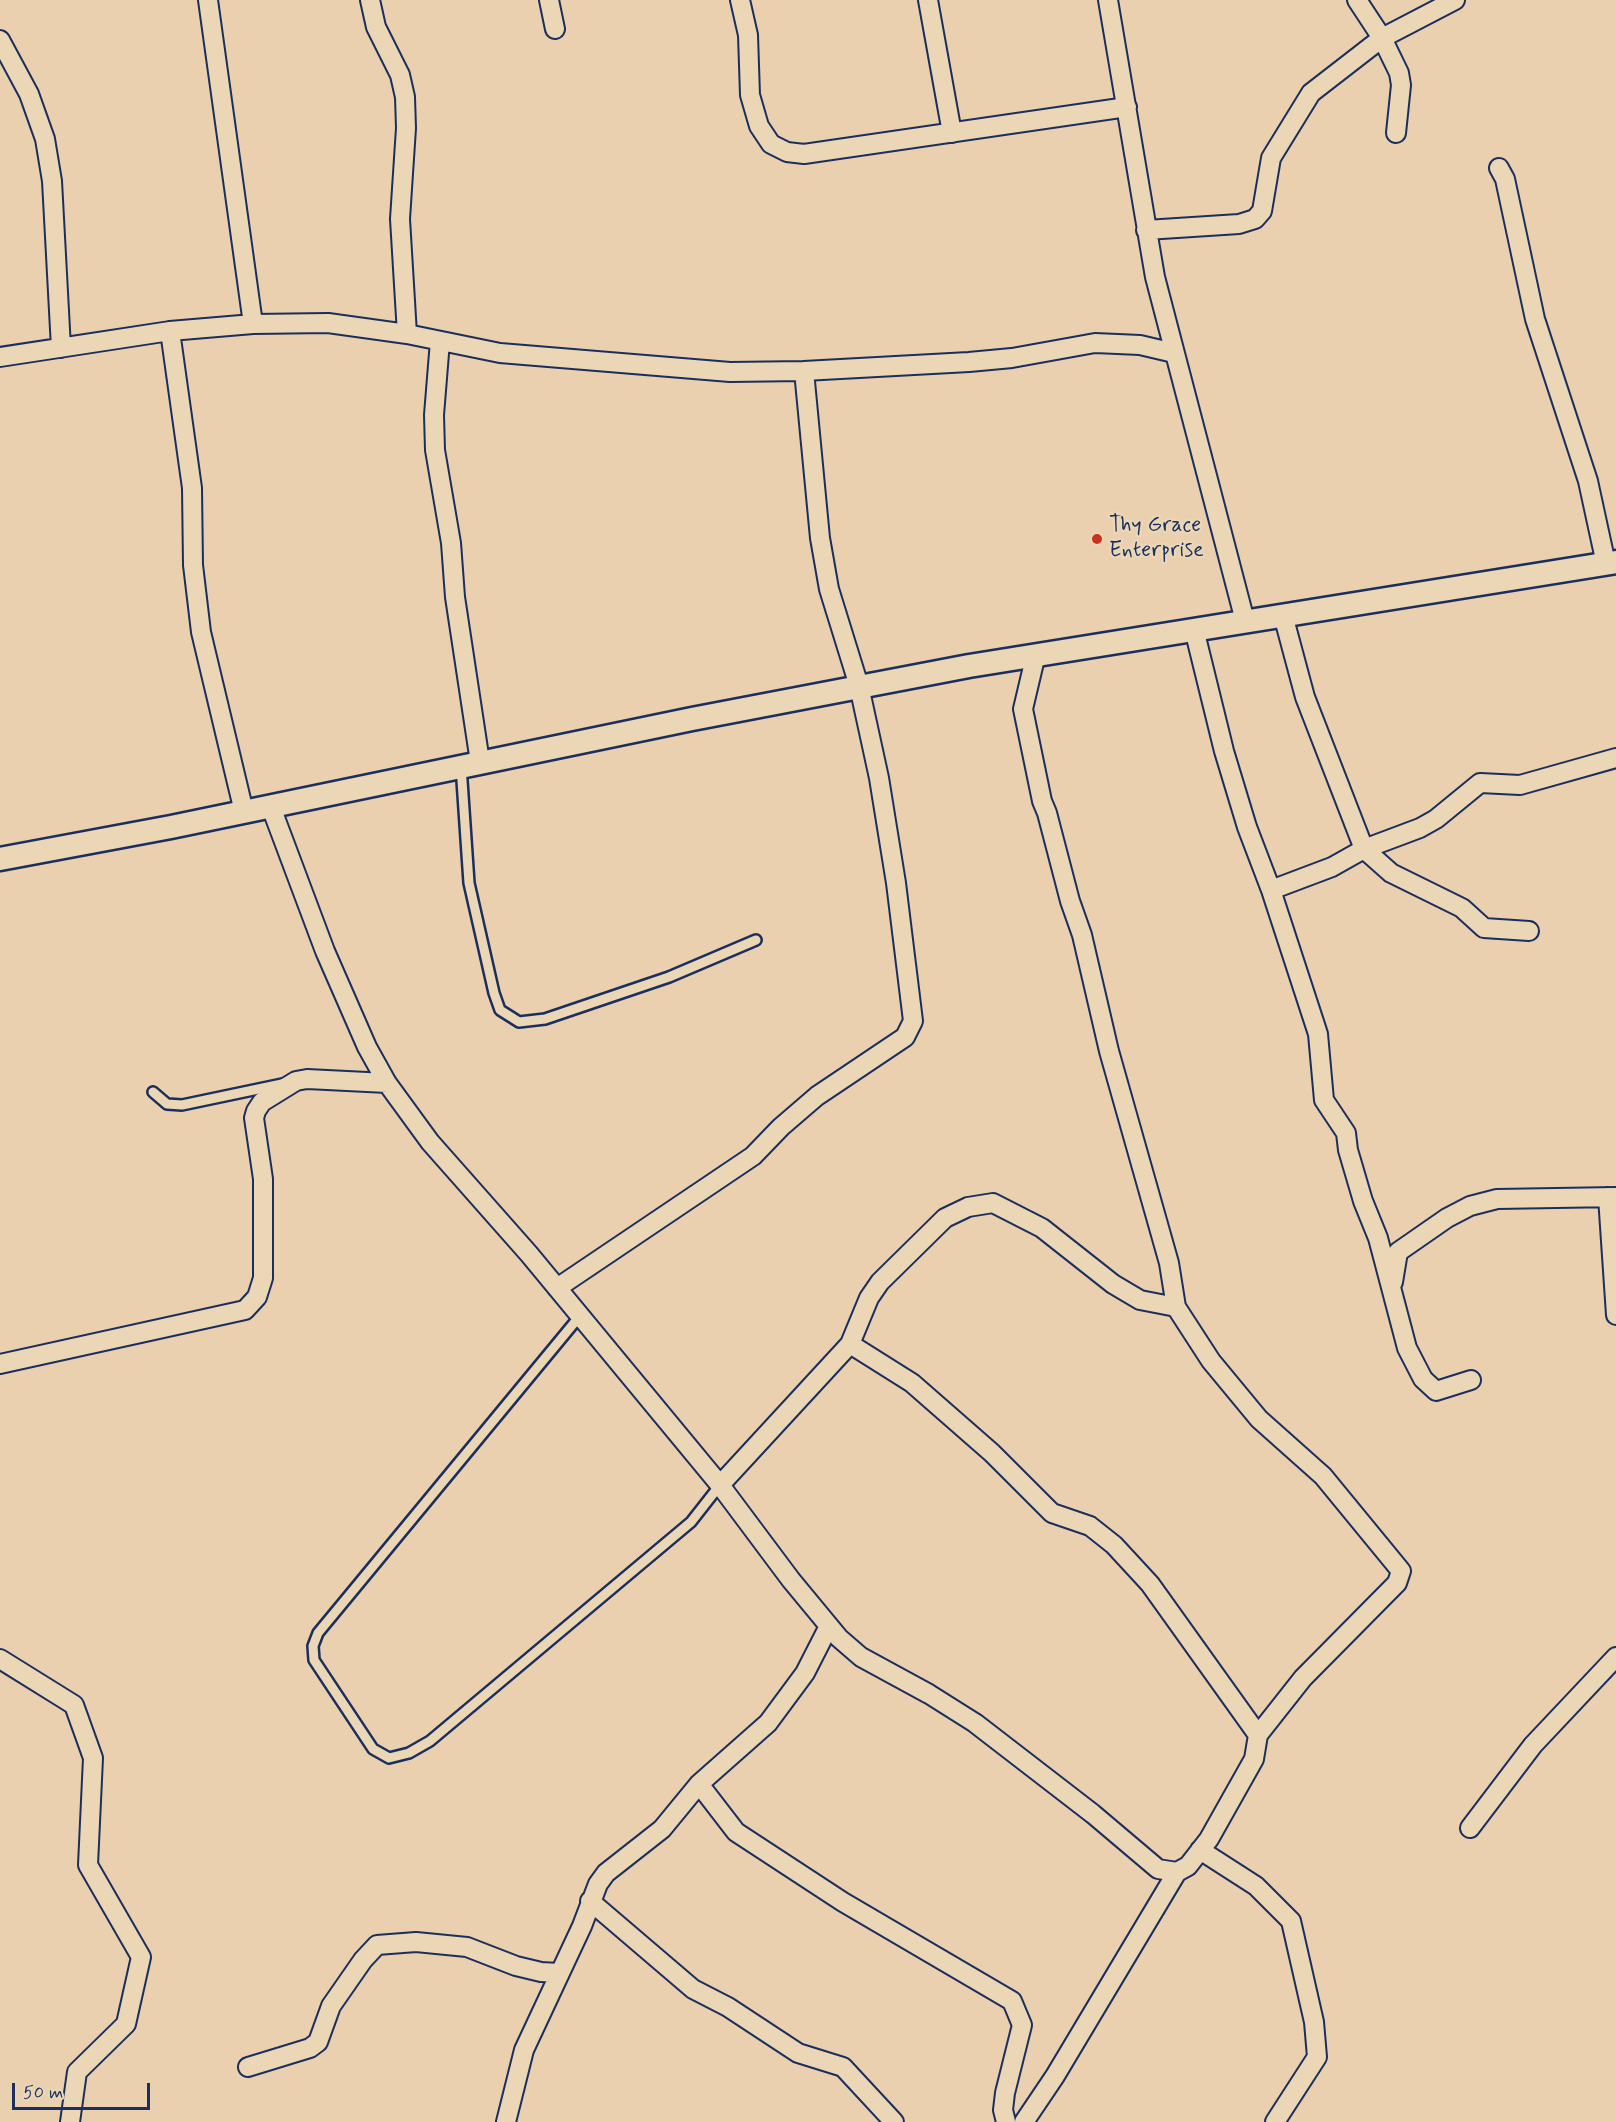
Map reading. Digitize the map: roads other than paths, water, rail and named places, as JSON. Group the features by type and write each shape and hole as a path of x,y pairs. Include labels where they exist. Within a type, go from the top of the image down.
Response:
{"street":[{"path":"208,0 253,324"},
{"path":"370,0 376,27 400,75 405,96 406,128 400,219 407,334"},
{"path":"549,0 555,29"},
{"path":"740,0 748,35 750,95 759,126 771,144 787,152 804,154 1127,107"},
{"path":"928,0 952,133"},
{"path":"1108,0 1146,230 1174,353 1245,621"},
{"path":"1357,0 1382,38 1399,73 1401,85 1396,133"},
{"path":"1146,230 1239,224 1255,219 1262,211 1271,158 1311,93 1382,38 1455,0"},
{"path":"0,40 29,94 45,139 52,181 61,348"},
{"path":"0,859 271,807 471,764 859,686 1036,654 1611,563 1536,319 1505,179 1499,168"},
{"path":"0,357 170,332 253,324 338,324 407,334 500,353 667,369 804,371 991,360 1095,343 1140,345 1174,353"},
{"path":"170,332 182,399 192,488 193,565 201,632 244,812"},
{"path":"440,341 434,415 435,450 451,543 471,764"},
{"path":"557,1288 753,1156 781,1127 817,1096 898,1042 910,1029 913,1021 896,883 879,778 859,686 829,589 820,538 804,371"},
{"path":"1283,615 1305,697 1364,849 1391,873 1462,908 1484,928 1529,931"},
{"path":"1194,629 1224,751 1247,827 1271,890 1317,1034 1324,1100 1346,1133 1348,1150 1363,1201 1378,1238 1407,1348 1423,1379 1437,1391 1472,1380"},
{"path":"1024,2122 1177,1872 1188,1866 1200,1850 1254,1759 1258,1735 1303,1678 1397,1583 1401,1571 1323,1476 1259,1419 1211,1361 1176,1306 1169,1263 1109,1051 1082,934 1070,901 1064,871 1040,795 1023,709 1036,654"},
{"path":"1271,890 1332,867 1364,849 1436,819 1480,783 1520,785 1616,758"},
{"path":"271,807 325,951 367,1047 387,1083 430,1142 557,1288 720,1485 791,1580 829,1626 861,1657 930,1694 1001,1742 1093,1814 1158,1869 1177,1872"},
{"path":"0,1364 245,1310 257,1297 263,1278 263,1179 254,1118 262,1102 296,1081 307,1079 387,1083"},
{"path":"1392,1287 1398,1252 1447,1218 1470,1206 1497,1199 1612,1197 1616,1315"},
{"path":"720,1485 850,1344 869,1298 897,1264 945,1218 968,1207 993,1203 1042,1228 1113,1284 1140,1300 1176,1306"},
{"path":"850,1344 912,1383 992,1453 1052,1513 1090,1526 1114,1545 1150,1584 1258,1735"},
{"path":"506,2122 524,2049 582,1926 590,1901 606,1873 662,1829 699,1784 768,1723 804,1673 829,1626"},
{"path":"1470,1828 1533,1745 1616,1657"},
{"path":"0,1659 74,1705 93,1758 88,1865 141,1957 126,2024 76,2072 70,2122"},
{"path":"699,1784 736,1832 843,1902 1012,2001 1022,2025 1005,2093 1003,2110 1006,2122"},
{"path":"1200,1850 1256,1886 1291,1921 1310,2001 1317,2057 1275,2122"},
{"path":"590,1901 693,1989 728,2007 798,2053 843,2067 894,2122"},
{"path":"248,2067 310,2048 318,2042 331,2006 363,1960 377,1945 416,1942 467,1947 516,1966 541,1972 559,1972"}],"lane":[{"path":"471,764 466,862 491,982 500,1010 519,1022 544,1019 669,977 756,940"},
{"path":"153,1092 167,1104 182,1105 296,1081"},
{"path":"579,1317 318,1633 313,1646 314,1660 373,1749 388,1758 409,1753 430,1741 682,1530 720,1485"}],"place":[{"name":"Thy Grace Enterprise","path":"1097,539"}]}
